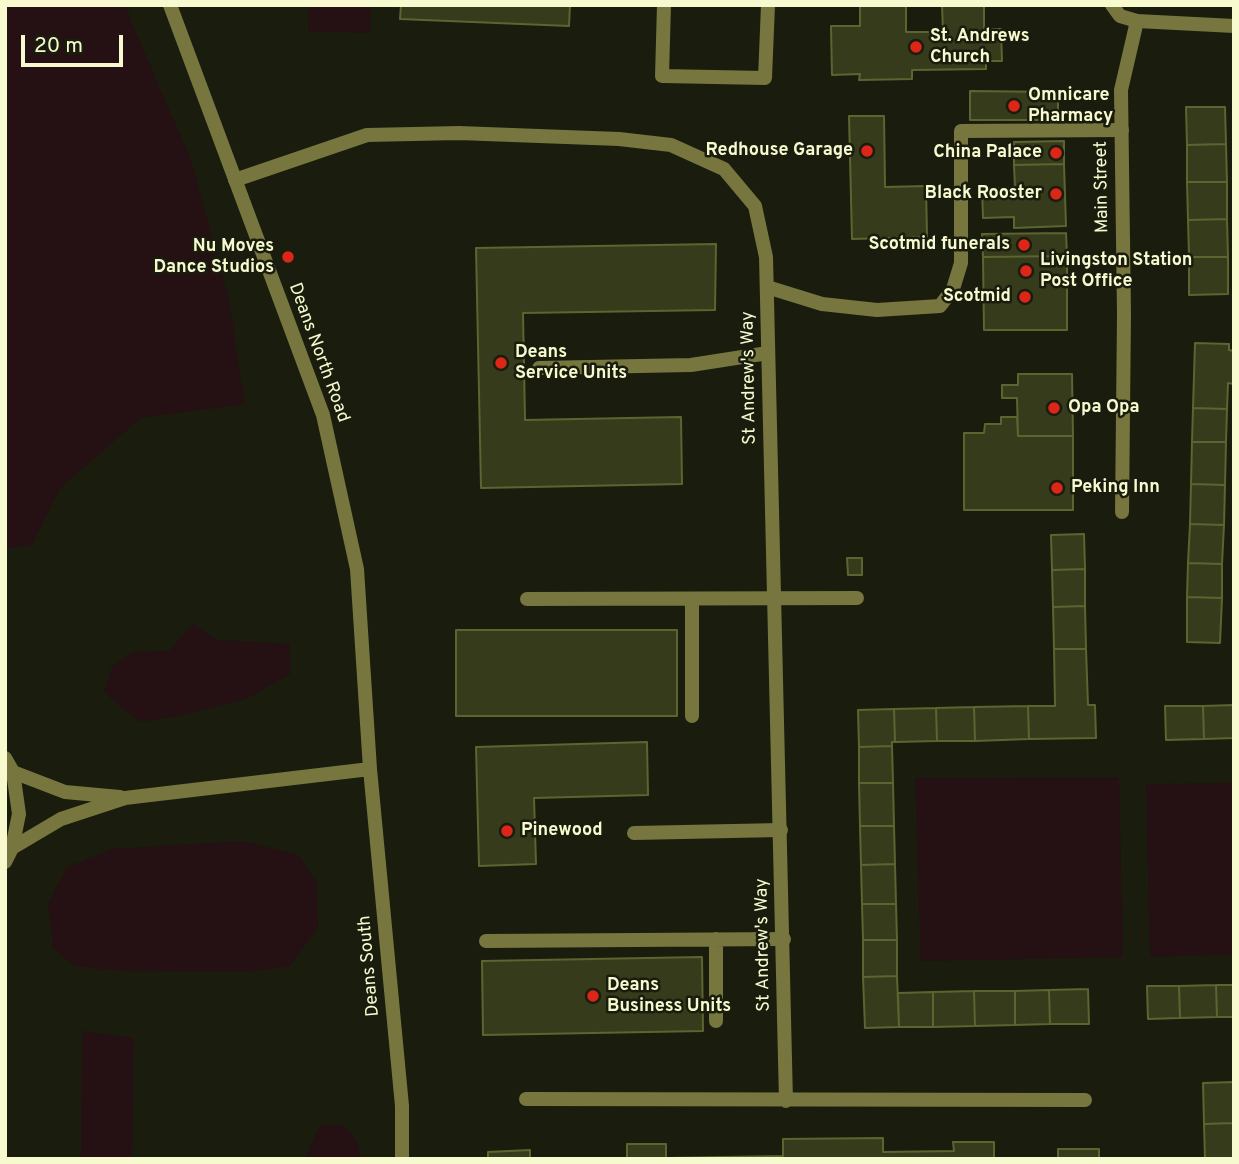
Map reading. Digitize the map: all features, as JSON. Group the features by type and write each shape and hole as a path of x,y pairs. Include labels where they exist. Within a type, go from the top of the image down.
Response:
{"street":[{"name":"Deans North Road","path":"170,5 326,428 357,569 370,769"},
{"path":"664,5 662,76 765,78 768,5"},
{"path":"1112,5 1120,16 1137,21 1234,26"},
{"name":"Main Street","path":"1122,512 1121,90 1137,21"},
{"path":"767,287 835,306 877,310 940,306 953,289 961,263 961,131 1122,130"},
{"name":"St Andrew's Way","path":"235,180 367,135 486,134 619,139 671,145 724,169 755,206 766,257 786,1101"},
{"path":"539,368 691,365 768,353"},
{"path":"527,599 857,598"},
{"path":"692,599 692,716"},
{"path":"5,758 13,772 19,814 12,848 5,862"},
{"path":"12,848 61,819 125,798 370,769"},
{"name":"Deans South","path":"370,769 402,1105 402,1159"},
{"path":"13,772 65,792 125,798"},
{"path":"634,833 781,830"},
{"path":"716,939 716,1021"},
{"path":"486,941 784,939"},
{"path":"526,1100 1085,1100"}],"shaded area":[{"path":"5,5 126,5 191,160 228,295 245,404 140,418 60,488 32,545 5,549"},
{"path":"309,5 371,5 370,33 308,31"},
{"path":"193,624 217,640 290,644 290,674 244,700 140,722 104,692 112,667 133,652 169,651"},
{"path":"1119,777 1123,957 921,961 915,778"},
{"path":"1234,783 1234,954 1150,957 1146,784"},
{"path":"242,841 299,855 317,884 318,927 290,966 246,972 126,971 75,966 53,948 48,904 67,867 112,849"},
{"path":"82,1031 134,1038 132,1159 81,1159"},
{"path":"320,1125 343,1125 358,1142 360,1159 305,1159"}],"building":[{"path":"401,5 570,5 569,26 400,19"},
{"name":"St. Andrews Church","path":"860,5 906,5 906,32 943,32 942,5 984,5 984,29 1001,29 1002,61 986,61 986,69 912,70 912,79 859,80 860,74 832,75 831,26 860,26"},
{"name":"Omnicare Pharmacy","path":"970,91 1058,92 1058,120 970,120"},
{"path":"1186,107 1225,107 1226,144 1187,145"},
{"name":"Redhouse Garage","path":"849,116 884,116 885,187 926,186 927,237 852,239"},
{"path":"1064,141 1064,164 1014,165 1014,142"},
{"path":"1226,144 1227,182 1187,182 1187,145"},
{"path":"1064,164 1066,226 1014,228 1014,217 983,218 982,189 1015,188 1014,165"},
{"path":"1187,182 1227,182 1227,219 1188,220"},
{"path":"1227,219 1228,257 1189,257 1188,220"},
{"name":"Scotmid funerals","path":"1066,233 1067,256 983,257 982,234"},
{"name":"Deans Service Units","path":"716,244 715,310 523,313 525,420 681,417 682,484 481,488 476,248"},
{"name":"Scotmid","path":"1067,256 1067,330 984,330 983,257"},
{"path":"1189,257 1228,257 1228,294 1189,295"},
{"path":"1195,343 1229,344 1229,350 1234,351 1234,384 1228,383 1227,409 1193,408"},
{"path":"1018,374 1072,374 1073,436 1018,436 1017,398 1002,398 1002,385 1018,385"},
{"path":"1193,408 1227,409 1226,442 1192,442"},
{"path":"1001,417 1017,417 1018,436 1073,436 1073,510 964,510 964,433 984,433 985,424 1001,424"},
{"path":"1192,442 1226,442 1225,485 1191,484"},
{"path":"1191,484 1225,485 1224,525 1190,524"},
{"path":"1190,524 1224,525 1222,564 1188,563"},
{"path":"1084,534 1085,569 1052,570 1051,535"},
{"path":"847,558 862,558 862,575 848,575"},
{"path":"1188,563 1222,564 1222,598 1187,597"},
{"path":"1085,569 1085,606 1053,607 1052,570"},
{"path":"1187,597 1222,598 1220,643 1187,642"},
{"path":"1085,606 1086,649 1054,649 1053,607"},
{"path":"456,630 677,630 677,716 456,716"},
{"path":"1054,649 1086,649 1088,705 1095,705 1096,738 1029,739 1028,706 1055,706"},
{"path":"1234,705 1234,738 1204,739 1203,706"},
{"path":"1028,706 1029,739 975,741 974,707"},
{"path":"1165,706 1203,706 1204,739 1166,740"},
{"path":"974,707 975,741 937,741 936,708"},
{"path":"936,708 937,741 895,742 894,709"},
{"path":"894,709 895,742 892,742 892,746 859,747 858,710"},
{"name":"Pinewood","path":"647,742 648,795 534,798 536,864 479,866 476,747"},
{"path":"892,746 893,783 859,783 859,747"},
{"path":"859,783 893,783 894,826 860,826"},
{"path":"860,826 894,826 895,864 861,865"},
{"path":"895,864 896,904 862,904 861,865"},
{"path":"862,904 896,904 897,940 863,940"},
{"path":"863,940 897,940 897,976 863,977"},
{"name":"Deans Business Units","path":"702,957 703,1031 483,1035 482,961"},
{"path":"897,976 899,1027 865,1028 863,977"},
{"path":"1216,985 1234,985 1234,1017 1217,1017"},
{"path":"1216,985 1217,1017 1180,1018 1179,986"},
{"path":"1147,986 1179,986 1180,1018 1148,1019"},
{"path":"1088,989 1089,1024 1050,1024 1049,990"},
{"path":"1049,990 1050,1024 1015,1025 1015,991"},
{"path":"974,991 1015,991 1015,1025 975,1026"},
{"path":"974,991 975,1026 933,1027 933,992"},
{"path":"933,992 933,1027 899,1027 898,993"},
{"path":"1234,1082 1234,1123 1204,1124 1203,1083"},
{"path":"1234,1123 1234,1159 1205,1159 1204,1124"},
{"path":"883,1138 883,1152 954,1151 953,1142 994,1142 994,1159 627,1159 627,1144 666,1144 666,1158 783,1156 783,1139"},
{"path":"1058,1149 1099,1149 1099,1159 1058,1159"},
{"path":"530,1150 530,1159 488,1159 488,1152"}],"place":[{"name":"St. Andrews Church","path":"916,47"},
{"name":"Omnicare Pharmacy","path":"1014,106"},
{"name":"Redhouse Garage","path":"867,151"},
{"name":"China Palace","path":"1056,153"},
{"name":"Black Rooster","path":"1056,194"},
{"name":"Scotmid funerals","path":"1024,245"},
{"name":"Nu Moves Dance Studios","path":"288,257"},
{"name":"Livingston Station Post Office","path":"1026,271"},
{"name":"Scotmid","path":"1025,297"},
{"name":"Deans Service Units","path":"501,363"},
{"name":"Opa Opa","path":"1054,408"},
{"name":"Peking Inn","path":"1057,488"},
{"name":"Pinewood","path":"507,831"},
{"name":"Deans Business Units","path":"593,996"}]}
